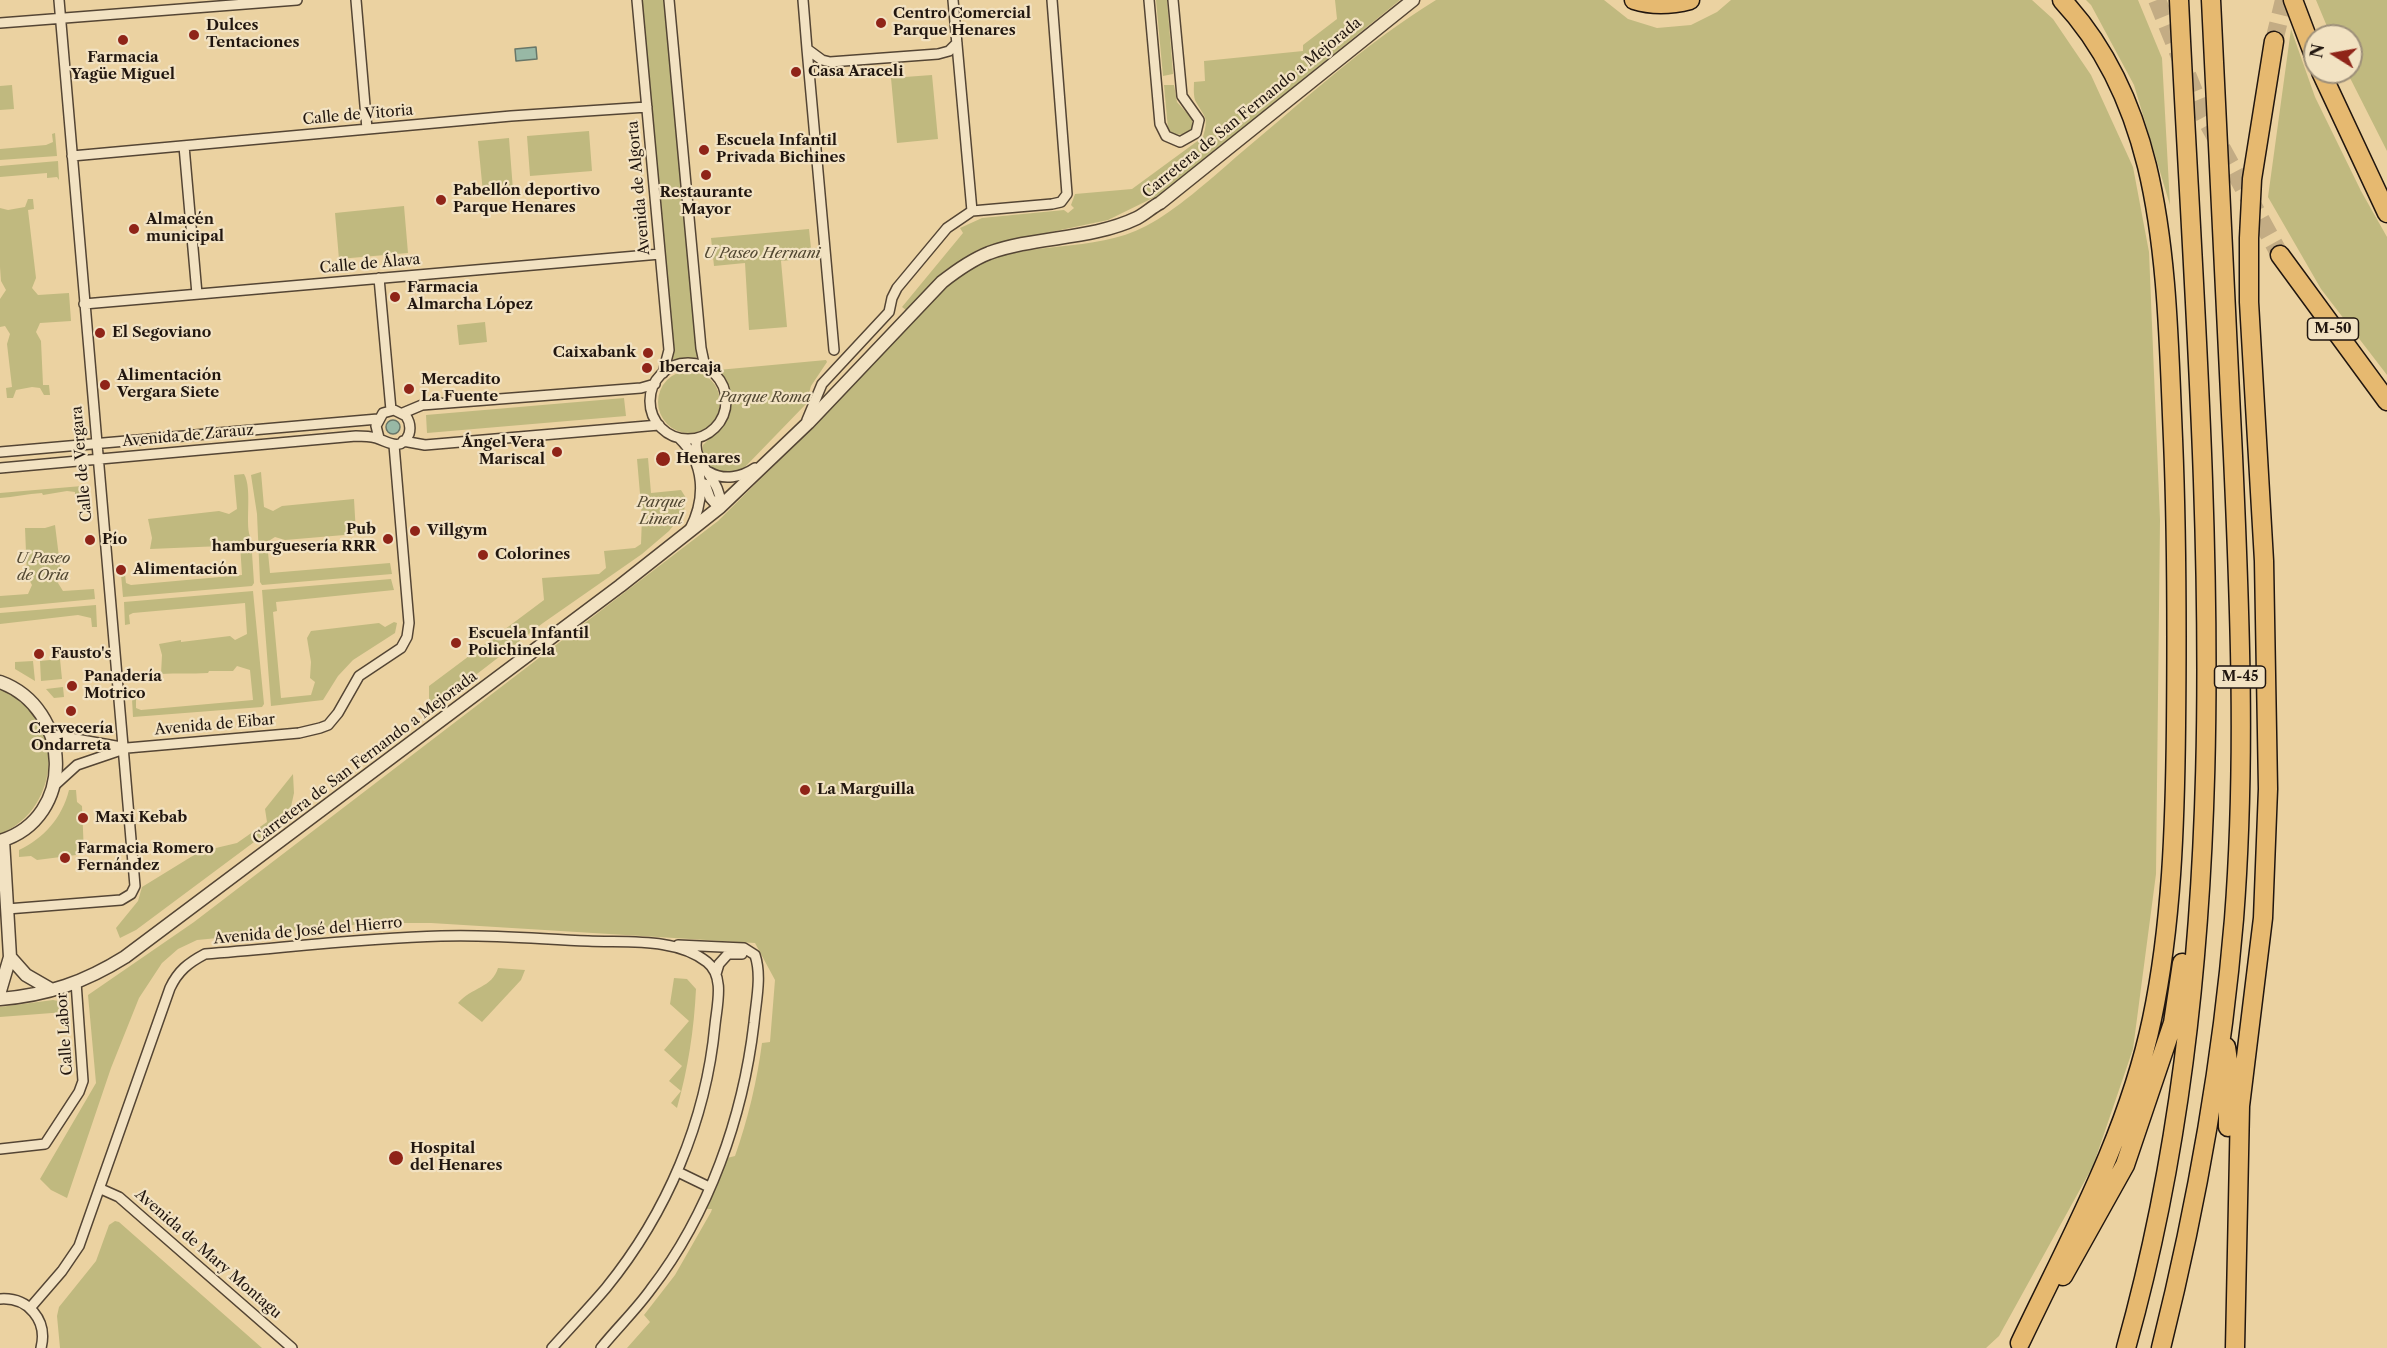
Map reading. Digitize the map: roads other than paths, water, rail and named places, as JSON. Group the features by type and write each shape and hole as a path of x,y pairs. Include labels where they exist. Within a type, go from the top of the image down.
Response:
{"highway":[{"path":"1634,0 1654,5 1675,4 1690,0"},
{"path":"2018,1346 2108,1158 2134,1089 2152,1019 2168,908 2175,800 2178,560 2168,337 2157,220 2147,166 2132,115 2106,58 2078,17 2062,0"},
{"name":"M-45","path":"2126,1348 2167,1174 2187,1028 2198,910 2205,785 2205,564 2179,0"},
{"name":"M-45","path":"2161,1348 2198,1178 2222,1028 2234,917 2239,795 2240,681 2237,557 2211,0"},
{"path":"2293,0 2303,26"},
{"path":"2235,1348 2240,1106 2263,918 2268,789 2264,561 2249,302 2248,238 2252,179 2274,41"},
{"path":"2326,84 2387,213"},
{"name":"M-50","path":"2280,255 2387,401"},
{"path":"2018,1346 2049,1301 2125,1165 2173,1023 2185,941 2198,910"},
{"path":"2222,1028 2228,1061 2228,1185 2235,1348"}],"street":[{"name":"Calle de Vergara","path":"7,909 121,900 131,894 135,886 96,459 58,0"},
{"path":"0,23 297,0"},
{"path":"356,0 367,129"},
{"name":"Avenida de Algorta","path":"637,0 669,350 663,373"},
{"path":"669,0 697,305 705,367"},
{"path":"803,0 834,350"},
{"path":"953,0 972,211"},
{"path":"803,428 822,384 890,312 892,297 897,288 948,228 972,211 1052,204 1061,202 1067,194 1052,0"},
{"path":"1149,0 1160,124 1166,135 1180,142 1196,133 1199,120 1197,114 1182,96 1173,0"},
{"name":"Carretera de San Fernando a Mejorada","path":"0,999 52,990 95,976 125,957 687,534 720,507 803,428 942,282 958,270 973,260 1005,248 1119,224 1138,217 1160,203 1413,0"},
{"path":"807,49 822,60 830,62 938,54 949,51 957,43"},
{"name":"Calle de Vitoria","path":"72,156 367,129 647,107"},
{"path":"183,146 197,294"},
{"name":"Calle de Álava","path":"84,304 660,254"},
{"path":"379,278 391,410 403,413 422,405 641,388 655,384"},
{"path":"679,438 698,438 717,425 726,404 720,382 705,367 686,363 663,373 655,384 651,405 659,425 679,438 701,469 702,500 687,534"},
{"name":"Avenida de Zarauz","path":"0,452 378,419 383,413 391,410"},
{"path":"399,443 410,427 403,413"},
{"path":"378,419 376,429 379,438"},
{"name":"Avenida de Zarauz","path":"0,468 356,436 379,438 386,443 425,445 659,425"},
{"path":"698,438 696,451 710,498 720,507"},
{"name":"Avenida de Eibar","path":"55,785 77,765 124,749 306,732 328,725 338,713 359,676 394,655 404,644 409,623 399,443"},
{"path":"701,469 712,474 735,477 748,473 770,459"},
{"path":"0,682 29,700 40,711 53,735 57,754 55,785 45,805 30,824 2,840 10,957 0,991"},
{"name":"Avenida de Eibar","path":"53,735 124,749"},
{"name":"Avenida de José del Hierro","path":"30,1308 62,1271 79,1246 170,988 177,974 205,954 442,936 744,948 751,951 757,962"},
{"path":"552,1348 606,1288 638,1244 678,1172 704,1094 714,1040 719,987 716,974 710,964 701,958 667,946"},
{"path":"601,1348 651,1289 674,1257 709,1187 731,1131 744,1083 758,989 757,962 748,956 728,954 719,964 716,974"},
{"path":"10,957 26,975 52,990"},
{"name":"Calle Labor","path":"0,1149 45,1144 73,1102 83,1081 76,982"},
{"path":"678,1172 709,1187"},
{"name":"Avenida de Mary Montagu","path":"101,1189 119,1197 292,1348"},
{"path":"0,1299 17,1300 30,1308 42,1329 41,1348"}],"tunnel":[{"path":"2157,0 2203,114 2280,255"},
{"path":"2274,41 2284,0"}],"place":[{"name":"Centro Comercial Parque Henares","path":"881,23"},
{"name":"Dulces Tentaciones","path":"194,35"},
{"name":"Farmacia Yagüe Miguel","path":"123,40"},
{"name":"Casa Araceli","path":"796,72"},
{"name":"Escuela Infantil Privada Bichines","path":"704,150"},
{"name":"Restaurante Mayor","path":"706,175"},
{"name":"Pabellón deportivo Parque Henares","path":"441,200"},
{"name":"Almacén municipal","path":"134,229"},
{"name":"Farmacia Almarcha López","path":"395,297"},
{"name":"El Segoviano","path":"100,333"},
{"name":"Caixabank","path":"648,353"},
{"name":"Ibercaja","path":"647,368"},
{"name":"Alimentación Vergara Siete","path":"105,385"},
{"name":"Mercadito La Fuente","path":"409,389"},
{"name":"Ángel Vera Mariscal","path":"557,452"},
{"name":"Henares","path":"663,459"},
{"name":"Villgym","path":"415,531"},
{"name":"Pub hamburguesería RRR","path":"388,539"},
{"name":"Pío","path":"90,540"},
{"name":"Colorines","path":"483,555"},
{"name":"Alimentación","path":"121,570"},
{"name":"Escuela Infantil Polichinela","path":"456,643"},
{"name":"Fausto's","path":"39,654"},
{"name":"Panadería Motrico","path":"72,686"},
{"name":"Cervecería Ondarreta","path":"71,711"},
{"name":"La Marguilla","path":"805,790"},
{"name":"Maxi Kebab","path":"83,818"},
{"name":"Farmacia Romero Fernández","path":"65,858"},
{"name":"Hospital del Henares","path":"396,1158"}],"park label":[{"name":"U Paseo Hernani","path":"762,254"},
{"name":"Parque Roma","path":"765,398"},
{"name":"Parque Lineal","path":"661,512"},
{"name":"U Paseo de Oria","path":"43,568"}]}
